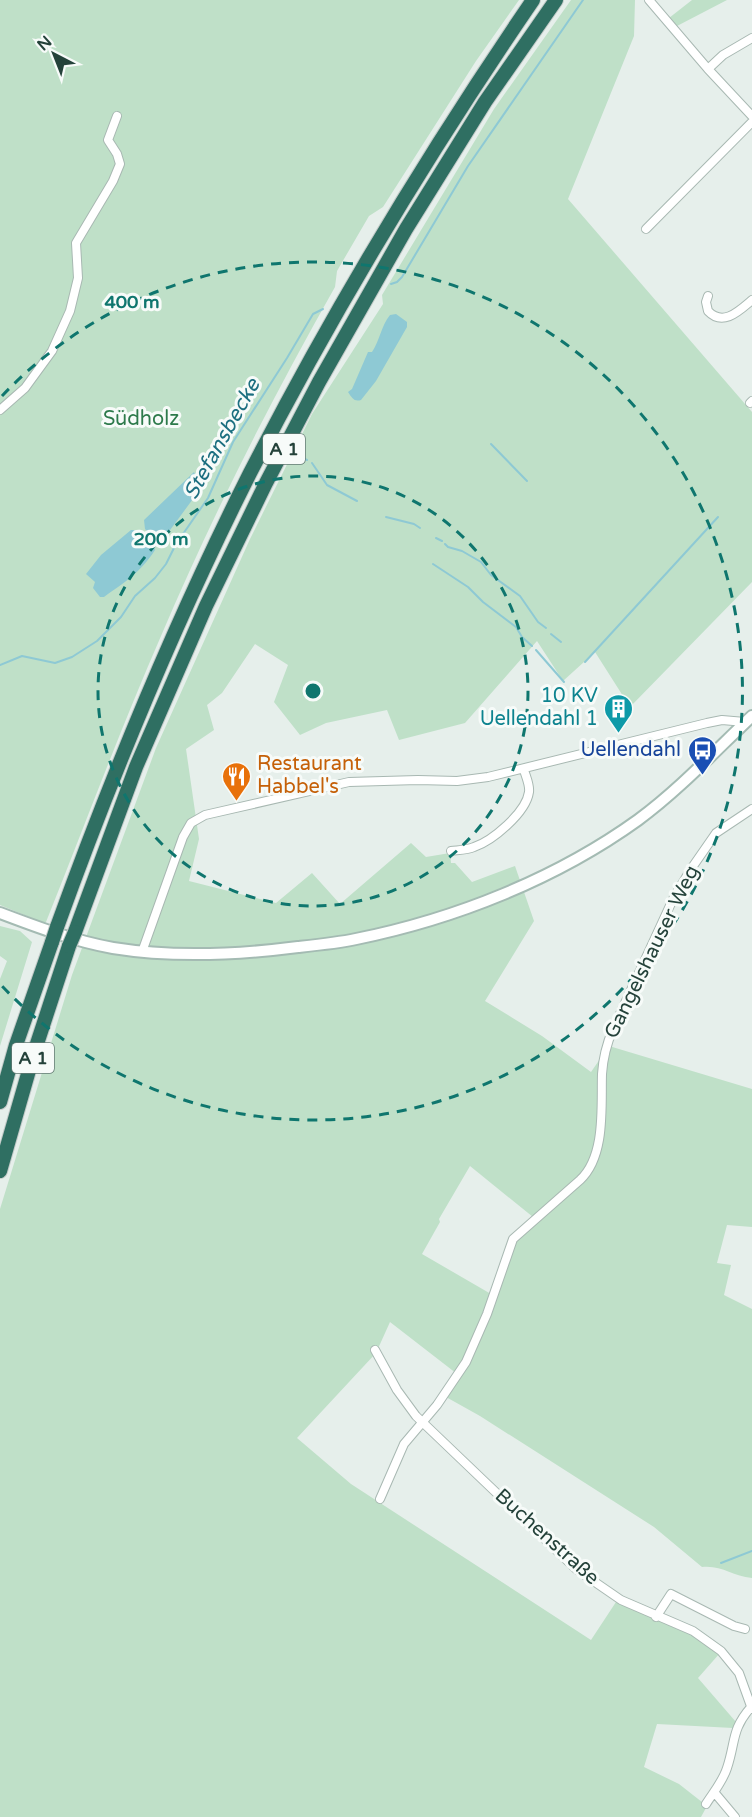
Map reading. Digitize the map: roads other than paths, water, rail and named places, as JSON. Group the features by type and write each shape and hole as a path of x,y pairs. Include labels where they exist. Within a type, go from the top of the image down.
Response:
{"highway":[{"name":"A 1","path":"0,1102 16,1046 100,810 195,588 251,472 337,311 391,219 463,104 533,0"},
{"name":"A 1","path":"0,1171 34,1053 69,946 145,747 206,606 266,483 319,382 406,229 485,102 556,0"}],"main road":[{"path":"0,913 82,941 142,952 201,956 225,955 356,939 434,918 494,898 571,861 636,821 669,795 750,722"}],"street":[{"path":"649,0 752,116"},
{"path":"708,69 723,55 752,38"},
{"path":"0,410 25,388 52,351 70,311 78,278 76,243 113,181 120,164 108,140 117,116"},
{"path":"646,229 752,122"},
{"path":"708,296 706,302 708,311 719,318 729,317 752,300"},
{"path":"142,952 183,837 191,823 205,815 349,783 457,781 489,777 707,723 722,720 750,722"},
{"path":"451,851 472,848 495,836 515,816 525,803 529,790 524,770"},
{"name":"Gangelshauser Weg","path":"380,1499 402,1447 443,1396 466,1362 487,1314 513,1239 585,1175 593,1163 600,1134 604,1061 613,1029 674,897 691,868 716,833 752,809"},
{"path":"375,1350 398,1390 422,1422"},
{"name":"Buchenstraße","path":"422,1422 576,1569 621,1600 693,1631 721,1651 739,1673 751,1708"},
{"path":"656,1617 671,1594 734,1626 745,1629"},
{"path":"706,1804 727,1770 734,1733 740,1720 751,1708"},
{"path":"714,1792 735,1817"}],"water":[{"path":"396,314 407,322 407,327 376,381 361,400 355,400 348,392 352,389 368,352 372,352 375,347 387,319 390,315"},
{"path":"194,472 201,488 162,541 157,541 145,529 144,520"},
{"path":"131,530 146,535 155,550 132,576 104,597 100,597 93,588 95,582 86,574 101,555"}],"waterway":[{"name":"Stefansbecke","path":"391,284 402,277 468,166 583,0"},
{"name":"Stefansbecke","path":"0,665 22,656 55,663 72,657 97,641 121,617 135,596 155,578 166,564 176,544 208,498 233,442 313,314 323,309"},
{"path":"491,444 527,481"},
{"path":"301,457 307,460"},
{"path":"312,463 327,485 357,501"},
{"path":"386,517 414,524 420,528"},
{"path":"585,662 718,517"},
{"path":"436,538 442,541"},
{"path":"445,544 481,562 491,575 520,596 538,622 546,628"},
{"path":"433,564 468,587 483,602 516,627 522,637 532,646"},
{"path":"551,634 561,642"},
{"path":"536,650 564,682"},
{"path":"721,1563 752,1551"}],"place":[{"name":"10 KV Uellendahl 1","path":"619,734"},
{"name":"Uellendahl","path":"702,776"},
{"name":"Restaurant Habbel's","path":"236,802"}],"park label":[{"name":"Südholz","path":"141,419"}]}
